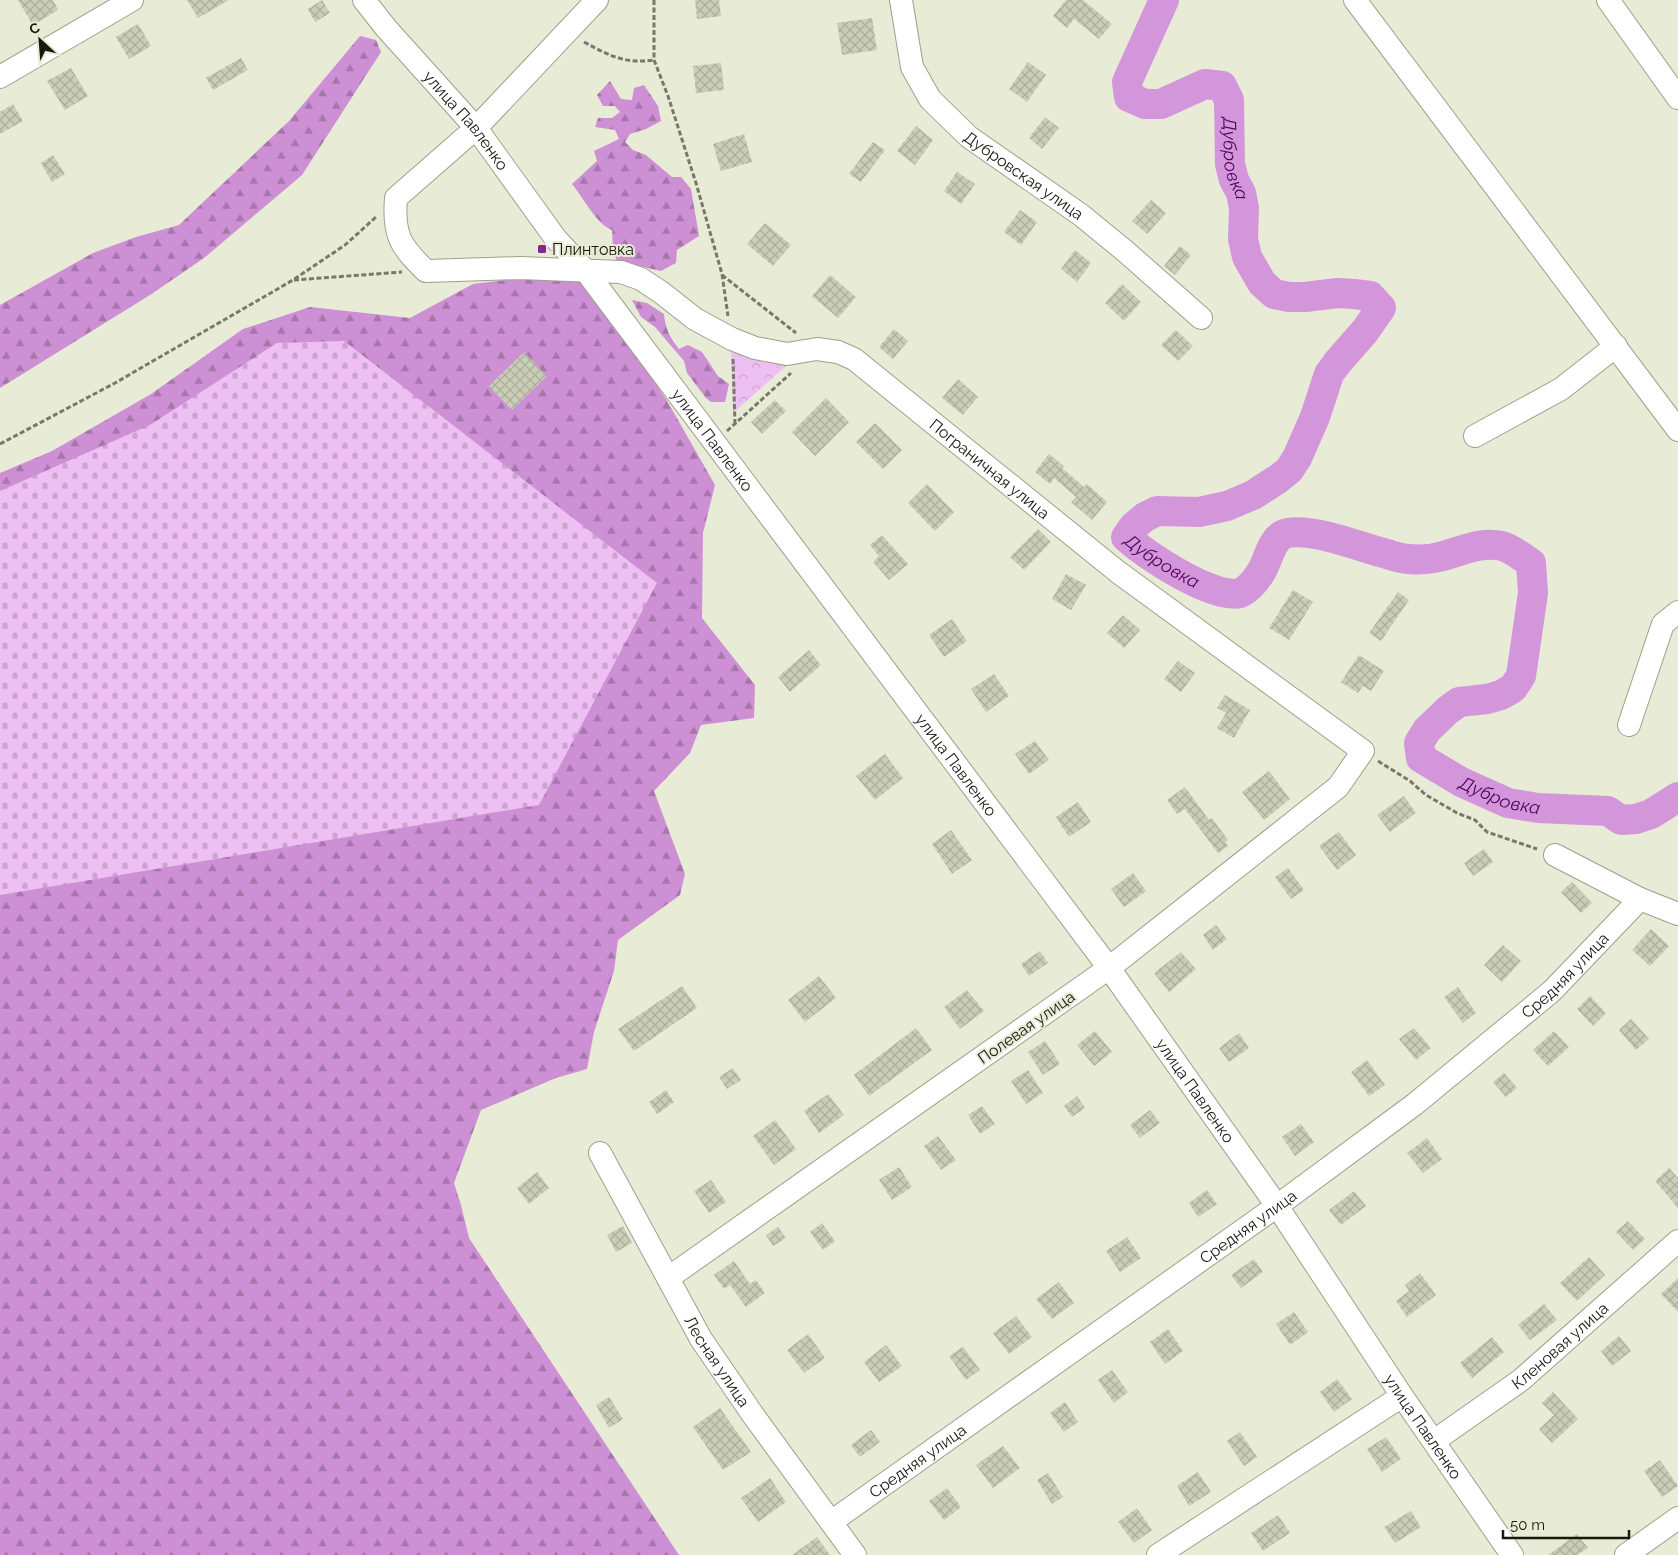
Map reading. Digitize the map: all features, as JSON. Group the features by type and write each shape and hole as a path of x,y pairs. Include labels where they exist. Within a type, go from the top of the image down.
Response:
{"street":[{"path":"0,77 132,0"},
{"name":"улица Павленко","path":"364,0 386,28 476,128 556,240 585,270 1109,968 1277,1206 1402,1396 1512,1555"},
{"path":"426,271 400,241 394,218 396,198 476,128 597,0"},
{"name":"Дубровская улица","path":"901,0 912,67 930,100 970,137 1081,215 1201,318"},
{"path":"1355,0 1678,430"},
{"path":"1608,0 1678,98"},
{"name":"Пограничная улица","path":"426,271 520,268 621,272 641,279 695,319 732,339 755,348 786,354 817,349 838,352 854,360 1118,572 1363,751"},
{"path":"1476,436 1561,389 1616,346"},
{"path":"1629,725 1663,624 1678,612"},
{"name":"Полевая улица","path":"668,1278 1109,968 1338,788 1363,751"},
{"path":"1554,855 1640,899 1678,914"},
{"name":"Средняя улица","path":"831,1522 1277,1206 1415,1104 1552,991 1640,899"},
{"name":"Лесная улица","path":"600,1153 701,1340 855,1555"},
{"name":"Кленовая улица","path":"1434,1441 1521,1380 1678,1241"},
{"path":"1158,1555 1402,1396"},
{"path":"1626,1555 1678,1518"}],"path":[{"path":"654,0 654,60 668,96 696,183 722,274 732,339 735,424"},
{"path":"566,32 612,57 640,62 654,60"},
{"path":"0,444 115,383 293,280 345,245 396,198"},
{"path":"293,280 426,271"},
{"path":"714,444 817,349 722,274"},
{"path":"1363,751 1426,795 1457,813 1475,820 1487,832 1554,855"}],"green space":[{"path":"360,36 376,40 381,52 302,175 204,258 150,295 0,388 0,305 93,253 136,237 179,225 289,121"},
{"path":"610,81 621,99 632,100 634,88 644,85 658,106 661,121 646,129 630,134 625,142 633,150 646,155 672,177 681,177 691,189 699,236 677,250 676,263 661,271 617,261 613,251 612,230 595,216 572,184 597,161 594,151 619,139 615,130 595,127 598,118 612,118 620,112 615,106 603,106 597,95"},
{"path":"553,274 582,277 666,399 715,485 703,533 702,618 755,685 754,718 701,725 690,753 654,791 685,874 680,895 618,940 614,971 594,1032 587,1069 556,1078 481,1110 454,1183 469,1238 679,1555 0,1555 0,473 52,451 151,394 243,329 310,307 410,318 473,284"},
{"path":"632,300 647,303 664,314 668,333 679,349 688,345 702,352 718,376 729,384 725,402 711,402 706,398 687,373 684,361 655,327 641,317"},
{"path":"344,341 657,583 539,805 0,895 0,491 150,425 277,343"},
{"path":"731,348 788,364 733,413"}],"building":[{"path":"18,0 53,0 58,10 33,25"},
{"path":"187,0 229,0 198,18"},
{"path":"322,0 330,13 315,22 308,9"},
{"path":"695,0 719,0 721,16 697,19"},
{"path":"1066,0 1083,0 1112,24 1099,39 1074,19 1067,28 1053,16"},
{"path":"872,18 877,50 842,55 837,23"},
{"path":"138,24 151,46 129,59 116,37"},
{"path":"241,58 248,70 213,90 206,78"},
{"path":"1028,62 1046,75 1027,102 1009,89"},
{"path":"721,63 724,90 696,93 693,66"},
{"path":"71,68 88,96 65,110 47,81"},
{"path":"13,104 23,121 0,134 0,112"},
{"path":"1045,117 1059,128 1042,149 1029,138"},
{"path":"916,126 933,140 915,165 897,151"},
{"path":"744,134 752,162 721,171 713,144"},
{"path":"873,142 885,150 861,182 849,174"},
{"path":"53,155 65,174 52,182 41,163"},
{"path":"957,172 975,184 961,204 944,191"},
{"path":"1151,200 1166,213 1147,234 1132,221"},
{"path":"1020,210 1037,222 1021,245 1004,232"},
{"path":"765,223 791,245 773,266 747,244"},
{"path":"1180,246 1191,255 1175,275 1164,266"},
{"path":"1075,250 1091,263 1077,282 1061,269"},
{"path":"830,275 856,297 838,318 812,296"},
{"path":"1122,284 1141,302 1124,321 1105,303"},
{"path":"894,329 908,341 893,359 879,347"},
{"path":"1176,330 1193,346 1178,361 1161,345"},
{"path":"524,352 547,376 512,410 489,386"},
{"path":"958,379 978,397 963,415 942,398"},
{"path":"826,398 849,422 815,456 792,432"},
{"path":"775,400 786,411 762,434 751,422"},
{"path":"875,423 902,450 883,469 856,442"},
{"path":"1049,454 1064,466 1062,468 1084,487 1087,484 1107,502 1092,520 1071,502 1076,497 1054,478 1050,484 1035,472"},
{"path":"927,484 954,512 935,531 908,503"},
{"path":"1038,529 1051,542 1024,570 1010,557"},
{"path":"882,535 908,564 889,580 873,562 879,556 870,545"},
{"path":"1066,574 1086,585 1071,610 1052,599"},
{"path":"1293,590 1313,602 1289,640 1269,628"},
{"path":"1398,592 1409,600 1381,641 1369,633"},
{"path":"1123,615 1140,630 1124,648 1107,633"},
{"path":"952,619 967,641 944,657 929,635"},
{"path":"809,650 821,665 790,692 778,677"},
{"path":"1359,655 1384,671 1371,691 1363,686 1358,693 1341,682"},
{"path":"1178,661 1195,673 1181,692 1164,679"},
{"path":"994,674 1009,696 986,712 971,689"},
{"path":"1225,695 1250,710 1234,738 1217,728 1226,713 1217,708"},
{"path":"1035,741 1049,760 1029,774 1015,754"},
{"path":"885,754 903,778 875,800 856,776"},
{"path":"1269,771 1290,799 1264,820 1242,792"},
{"path":"1185,787 1209,820 1212,818 1228,840 1225,842 1228,846 1218,853 1185,809 1177,814 1167,800"},
{"path":"1404,796 1416,813 1390,832 1377,815"},
{"path":"1078,802 1091,822 1069,837 1056,817"},
{"path":"951,830 972,860 952,874 932,844"},
{"path":"1339,832 1356,855 1337,870 1319,846"},
{"path":"1484,849 1493,862 1473,876 1464,863"},
{"path":"1288,868 1304,890 1291,899 1275,877"},
{"path":"1133,873 1146,891 1124,907 1111,889"},
{"path":"1572,882 1592,903 1581,913 1561,892"},
{"path":"1216,925 1227,939 1213,950 1203,935"},
{"path":"1651,929 1669,946 1650,966 1632,950"},
{"path":"1503,945 1521,961 1502,982 1484,965"},
{"path":"1040,951 1048,963 1029,976 1021,964"},
{"path":"1181,952 1196,969 1169,992 1154,973"},
{"path":"819,976 836,998 805,1022 788,1000"},
{"path":"682,986 697,1008 634,1051 618,1029"},
{"path":"1458,987 1476,1013 1463,1023 1444,997"},
{"path":"967,990 984,1011 960,1029 944,1007"},
{"path":"1590,996 1606,1013 1593,1026 1577,1009"},
{"path":"1631,1019 1649,1039 1636,1050 1619,1030"},
{"path":"916,1028 932,1050 869,1096 854,1075"},
{"path":"1414,1028 1431,1048 1416,1060 1399,1039"},
{"path":"1095,1031 1112,1052 1094,1066 1077,1045"},
{"path":"1554,1031 1569,1047 1548,1066 1533,1050"},
{"path":"1239,1033 1249,1048 1229,1062 1219,1048"},
{"path":"1045,1041 1060,1064 1043,1075 1028,1052"},
{"path":"1367,1060 1385,1085 1369,1096 1351,1072"},
{"path":"733,1068 741,1080 727,1089 719,1077"},
{"path":"1028,1070 1043,1093 1026,1104 1011,1081"},
{"path":"1504,1073 1517,1088 1506,1097 1493,1082"},
{"path":"666,1090 674,1102 657,1114 649,1102"},
{"path":"828,1094 844,1115 819,1133 804,1111"},
{"path":"1077,1096 1085,1108 1072,1117 1064,1106"},
{"path":"982,1106 995,1124 980,1134 968,1115"},
{"path":"1150,1110 1160,1123 1140,1138 1130,1125"},
{"path":"775,1120 796,1149 774,1165 753,1136"},
{"path":"1301,1124 1314,1142 1295,1156 1282,1137"},
{"path":"938,1136 956,1160 941,1170 924,1146"},
{"path":"1427,1138 1442,1159 1423,1173 1407,1153"},
{"path":"899,1167 912,1187 892,1200 879,1180"},
{"path":"1669,1168 1678,1178 1678,1208 1655,1181"},
{"path":"537,1172 549,1188 529,1204 517,1188"},
{"path":"711,1180 726,1202 709,1213 694,1191"},
{"path":"1207,1190 1217,1204 1198,1217 1189,1203"},
{"path":"1354,1191 1366,1206 1341,1225 1329,1210"},
{"path":"1628,1221 1645,1239 1633,1250 1616,1232"},
{"path":"822,1223 835,1241 823,1250 810,1232"},
{"path":"623,1226 632,1243 616,1252 607,1235"},
{"path":"778,1227 786,1238 773,1246 766,1235"},
{"path":"1127,1237 1141,1258 1120,1272 1106,1251"},
{"path":"1589,1257 1605,1275 1577,1301 1560,1283"},
{"path":"1254,1259 1263,1272 1241,1288 1231,1275"},
{"path":"734,1261 750,1284 756,1280 765,1293 746,1307 730,1285 724,1289 714,1275"},
{"path":"1420,1273 1436,1295 1407,1317 1396,1301 1409,1291 1405,1285"},
{"path":"1678,1278 1678,1312 1661,1294"},
{"path":"1059,1282 1074,1303 1052,1319 1036,1299"},
{"path":"1544,1304 1557,1320 1530,1340 1518,1325"},
{"path":"1294,1312 1308,1332 1290,1345 1276,1324"},
{"path":"1016,1316 1032,1337 1009,1354 993,1333"},
{"path":"1168,1329 1183,1351 1165,1364 1150,1342"},
{"path":"808,1334 825,1358 804,1373 787,1350"},
{"path":"1619,1336 1631,1351 1612,1366 1601,1351"},
{"path":"1492,1337 1504,1352 1472,1378 1460,1363"},
{"path":"886,1345 902,1366 879,1382 864,1362"},
{"path":"963,1347 980,1370 966,1380 949,1356"},
{"path":"1112,1370 1128,1392 1114,1403 1098,1380"},
{"path":"1337,1379 1352,1399 1334,1412 1320,1392"},
{"path":"1553,1392 1578,1419 1552,1443 1539,1429 1554,1415 1542,1403"},
{"path":"609,1397 623,1419 609,1428 596,1405"},
{"path":"1065,1402 1078,1422 1064,1432 1050,1413"},
{"path":"720,1408 751,1452 723,1470 693,1427"},
{"path":"871,1430 880,1442 860,1457 851,1445"},
{"path":"1240,1432 1257,1457 1244,1466 1227,1441"},
{"path":"1386,1437 1401,1459 1382,1472 1367,1449"},
{"path":"1003,1446 1020,1468 993,1488 976,1465"},
{"path":"1660,1460 1678,1486 1662,1497 1644,1471"},
{"path":"1198,1472 1211,1492 1189,1506 1177,1486"},
{"path":"1048,1473 1063,1497 1052,1504 1037,1480"},
{"path":"770,1478 786,1502 758,1522 741,1498"},
{"path":"947,1488 961,1507 944,1520 929,1501"},
{"path":"1137,1508 1152,1530 1134,1543 1118,1522"},
{"path":"1411,1511 1421,1527 1395,1543 1384,1527"},
{"path":"1278,1515 1290,1533 1263,1551 1251,1533"},
{"path":"1577,1534 1588,1548 1577,1555 1548,1555"},
{"path":"817,1537 830,1555 792,1555"}],"waterway":[{"name":"Дубровка","path":"1164,0 1127,82 1129,97 1145,104 1161,104 1205,84 1222,86 1229,100 1230,164 1234,180 1241,193 1244,208 1243,239 1247,257 1262,283 1274,294 1289,297 1338,293 1370,296 1381,308 1365,331 1329,374 1315,417 1297,458 1289,470 1253,495 1227,506 1199,512 1157,511 1145,517 1134,526 1126,537 1148,554 1180,574 1214,590 1228,593 1240,593 1252,584 1264,567 1274,543 1282,535 1288,533 1310,533 1406,559 1435,558 1472,547 1487,545 1502,546 1509,549 1531,563 1533,593 1521,676 1513,688 1501,695 1487,699 1459,702 1448,710 1427,730 1419,743 1421,758 1461,782 1508,803 1538,808 1608,811 1621,820 1636,819 1651,814 1678,797"}],"place":[{"name":"Плинтовка","path":"542,249"}]}
